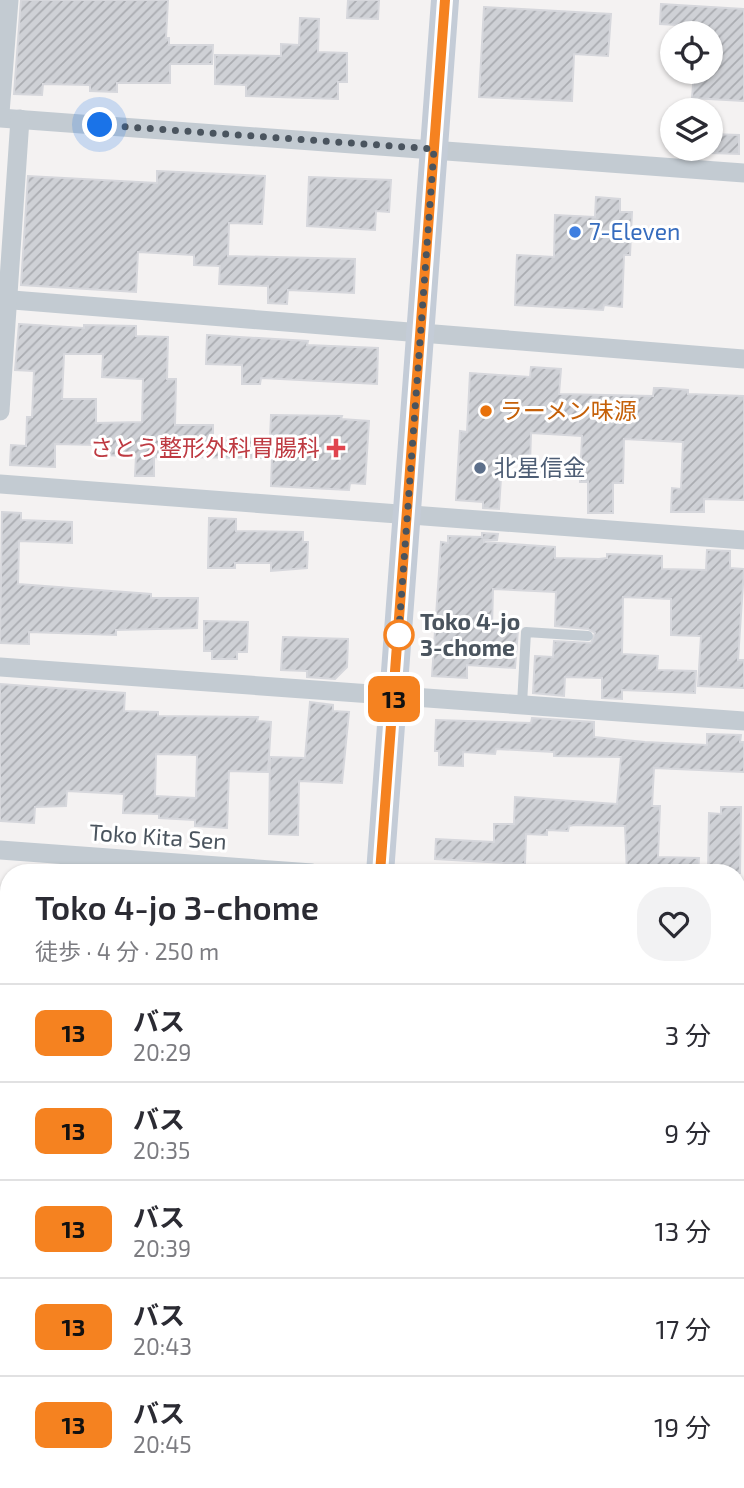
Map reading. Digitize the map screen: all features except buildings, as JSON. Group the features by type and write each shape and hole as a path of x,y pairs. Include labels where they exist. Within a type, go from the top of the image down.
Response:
{"street":[{"path":"9,0 0,116 744,173"},
{"path":"381,864 445,0"},
{"path":"0,411 4,300 20,119"},
{"path":"4,300 744,359"},
{"path":"0,484 744,540"},
{"path":"0,667 744,721"},
{"name":"Toko Kita Sen","path":"0,850 149,864"}],"lane":[{"path":"522,704 526,632 588,636"}],"bus line":[{"name":"13","path":"381,864 445,0"}],"place":[{"name":"7-Eleven","path":"575,232"},
{"name":"ラーメン味源","path":"486,411"},
{"name":"さとう整形外科胃腸科","path":"336,448"},
{"name":"北星信金","path":"480,468"},
{"name":"Toko 4-jo 3-chome","path":"399,635"}],"route":[{"path":"100,125 434,149 398,643 399,635"}]}
